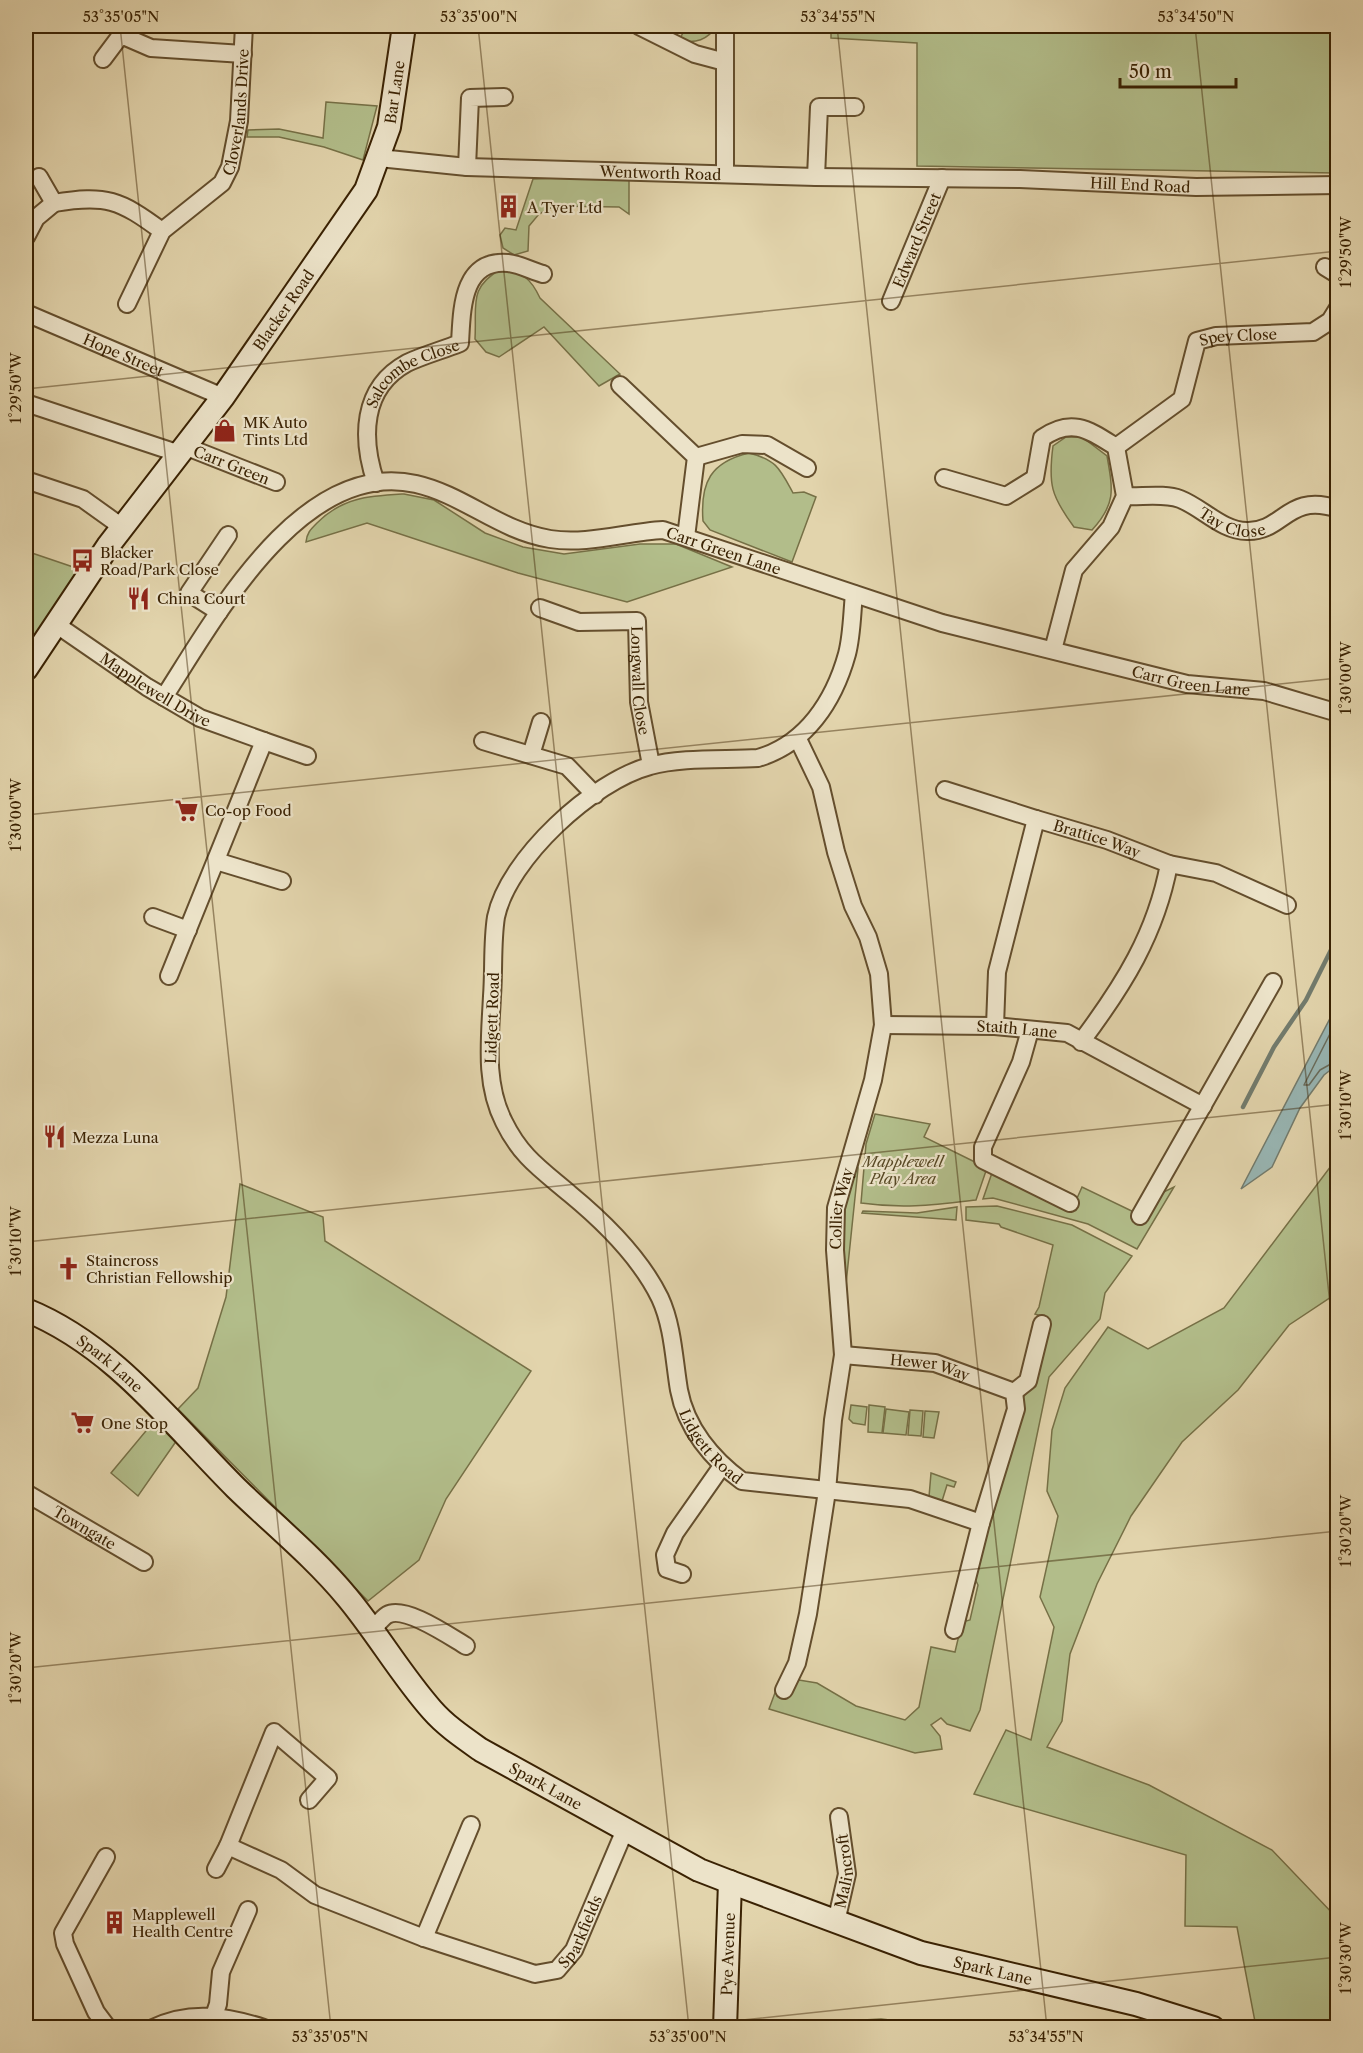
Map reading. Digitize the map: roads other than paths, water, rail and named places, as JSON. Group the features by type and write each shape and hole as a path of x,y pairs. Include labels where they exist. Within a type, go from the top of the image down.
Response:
{"main road":[{"name":"Bar Lane","path":"379,158 389,127 404,26"},
{"name":"Blacker Road","path":"26,669 122,527 223,397 355,208 366,190 379,158"},
{"name":"Spark Lane","path":"26,1310 77,1336 128,1377 187,1438 327,1574 373,1629 432,1710 460,1735 699,1870 836,1922 949,1961 1136,2004 1212,2028"},
{"name":"Pye Avenue","path":"725,2028 730,1882"}],"street":[{"name":"Cloverlands Drive","path":"127,304 162,231 222,183 230,167 239,122 244,26"},
{"path":"639,26 695,54 725,62"},
{"path":"725,26 725,172"},
{"path":"103,59 120,30 151,48 243,54"},
{"path":"467,166 470,98 504,97"},
{"path":"816,177 819,107 855,107"},
{"name":"Wentworth Road","path":"379,158 467,166 725,172 816,177 942,178"},
{"path":"39,177 54,203"},
{"name":"Hill End Road","path":"942,178 1196,187 1338,185"},
{"name":"Edward Street","path":"891,301 942,178"},
{"path":"26,237 36,218 54,203 76,199 122,204 162,231"},
{"name":"Salcombe Close","path":"376,483 368,454 366,433 367,414 381,385 408,363 460,344 464,295 470,280 480,270 494,264 509,263 543,274"},
{"name":"Spey Close","path":"1116,447 1182,399 1197,341 1216,336 1313,332 1330,321 1338,308"},
{"name":"Hope Street","path":"26,313 223,397"},
{"path":"620,385 696,457"},
{"path":"26,403 183,450"},
{"path":"944,478 1006,496 1035,478 1042,438 1055,429 1073,425 1095,434 1116,447 1125,496 1112,527 1074,570 1053,651"},
{"path":"696,457 742,444 767,445 807,468"},
{"name":"Carr Green","path":"183,450 276,482"},
{"path":"686,537 696,457"},
{"path":"26,480 83,499 122,527"},
{"name":"Carr Green Lane","path":"164,697 219,612 291,527 326,500 347,490 376,483 413,483 431,488 500,524 524,533 571,541 633,531 663,530 942,623 1187,684 1264,690 1338,713"},
{"name":"Tay Close","path":"1125,496 1179,498 1231,528 1248,531 1262,528 1303,505 1319,503 1338,509"},
{"path":"219,612 189,593 228,535"},
{"name":"Lidgett Road","path":"827,1491 742,1481 722,1466 697,1437 680,1392 676,1358 660,1299 634,1258 604,1223 528,1161 504,1122 491,1085 496,917 508,883 530,852 560,822 620,778 651,765 758,758 772,754 798,739 818,717 846,654 854,594"},
{"name":"Longwall Close","path":"540,608 579,622 637,621 639,702 651,765"},
{"name":"Mapplewell Drive","path":"57,625 164,697 200,718 307,756"},
{"path":"531,755 541,722"},
{"name":"Collier Way","path":"784,1690 797,1663 808,1614 827,1491 833,1420 843,1355 835,1250 836,1208 873,1080 883,1025 879,974 843,873 821,788 798,739"},
{"path":"169,976 264,741"},
{"path":"483,741 567,766 595,795"},
{"path":"945,790 1036,819"},
{"name":"Brattice Way","path":"995,1026 997,972 1036,819 1107,840 1169,864 1216,873 1287,905"},
{"path":"216,861 282,881"},
{"path":"1081,1042 1118,993 1149,933 1169,864"},
{"path":"153,916 188,930"},
{"path":"1140,1216 1273,982"},
{"name":"Staith Lane","path":"883,1025 995,1026 1067,1034 1203,1106"},
{"path":"1030,1030 1021,1062 983,1148 983,1160 1070,1203"},
{"path":"954,1630 981,1523 1016,1409 1014,1392 1028,1381 1042,1324"},
{"name":"Hewer Way","path":"843,1355 935,1363 1014,1392"},
{"path":"682,1574 667,1569 665,1555 675,1533 722,1466"},
{"path":"827,1491 910,1499 981,1523"},
{"name":"Towngate","path":"26,1493 144,1562"},
{"path":"373,1629 388,1615 401,1613 420,1620 466,1646"},
{"path":"216,1869 228,1846 274,1732 328,1778 309,1800"},
{"name":"Malincroft","path":"836,1922 847,1874 840,1817"},
{"path":"424,1938 471,1825"},
{"name":"Sparkfields","path":"228,1846 281,1870 315,1895 424,1938 535,1974 557,1970 574,1950 622,1837 622,1828"},
{"path":"106,1857 63,1933 65,1944 96,2012 108,2028"},
{"path":"214,2016 218,2004 221,1972 248,1910"},
{"path":"153,2028 191,2015 214,2016 264,2028"}],"water":[{"path":"1337,1005 1337,1065 1324,1075 1300,1108 1272,1167 1241,1189"}],"waterway":[{"path":"1243,1107 1274,1047 1306,1000 1338,936"}],"place":[{"name":"A Tyer Ltd","path":"509,207"},
{"name":"MK Auto Tints Ltd","path":"225,431"},
{"name":"Blacker Road/Park Close","path":"82,561"},
{"name":"China Court","path":"139,598"},
{"name":"Co-op Food","path":"187,810"},
{"name":"Mezza Luna","path":"54,1137"},
{"name":"Staincross Christian Fellowship","path":"68,1269"},
{"name":"One Stop","path":"83,1423"},
{"name":"Mapplewell Health Centre","path":"114,1923"}],"park label":[{"name":"Mapplewell Play Area","path":"903,1170"}]}
